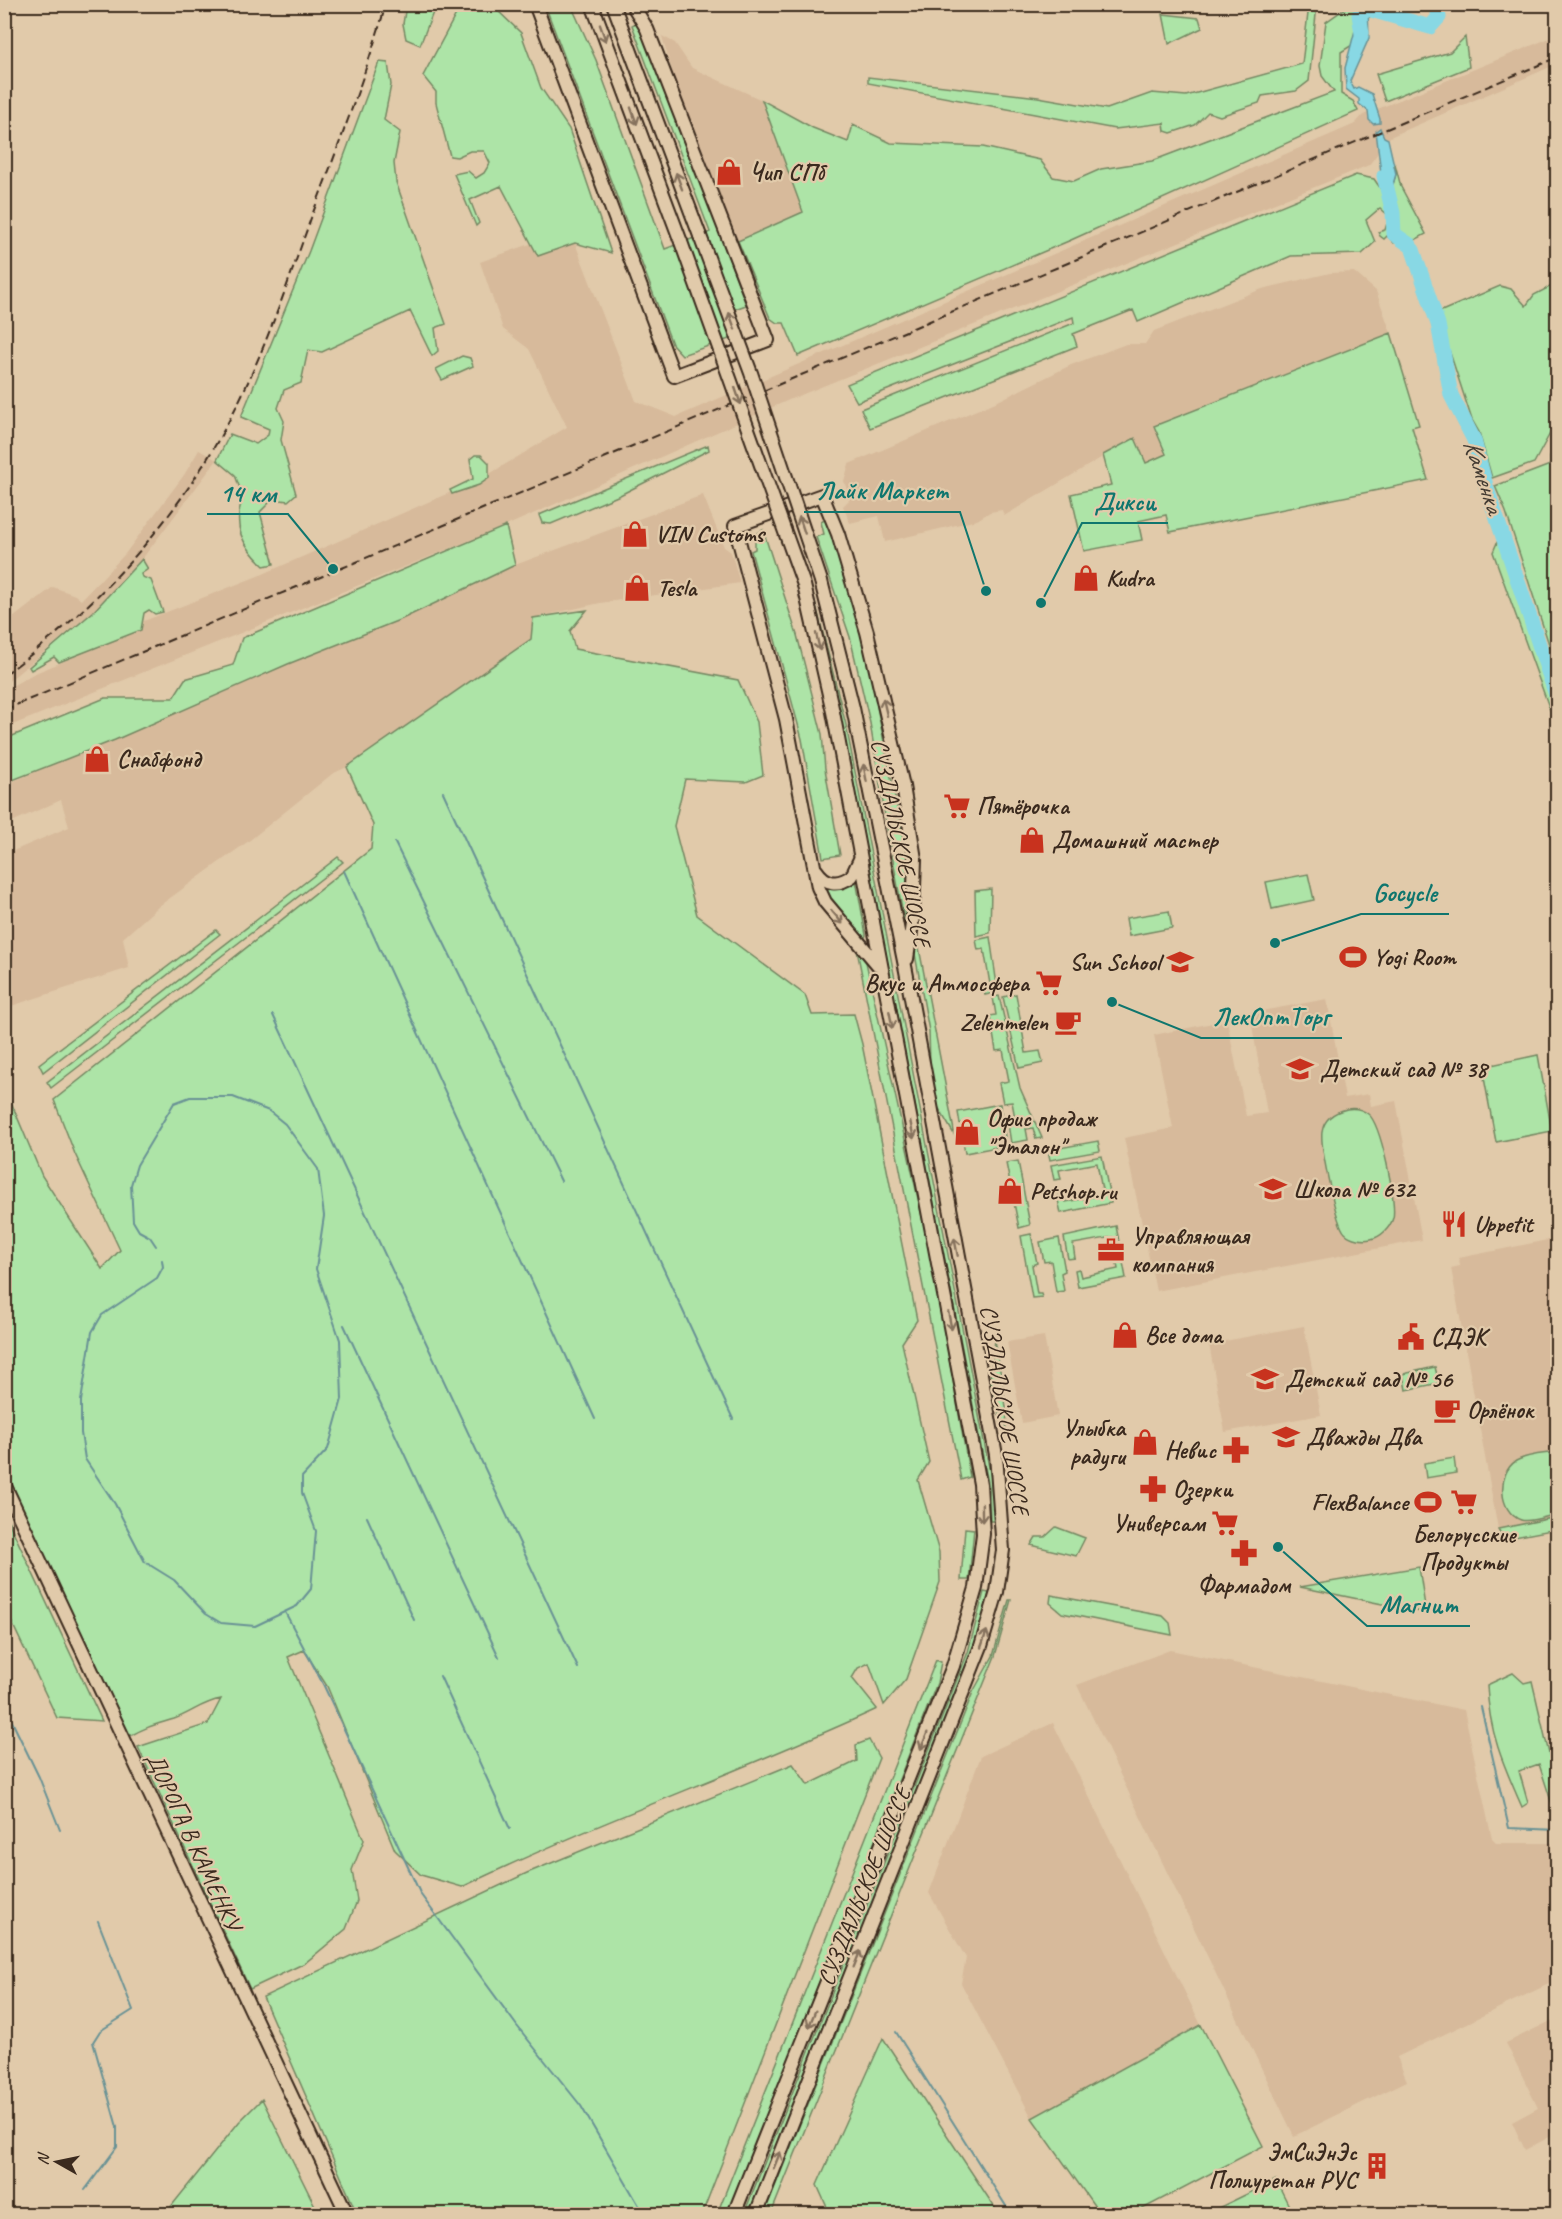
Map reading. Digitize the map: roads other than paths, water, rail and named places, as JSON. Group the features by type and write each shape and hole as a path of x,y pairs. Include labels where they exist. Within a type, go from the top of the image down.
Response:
{"main road":[{"path":"535,4 674,376 768,340 647,29 632,4"},
{"name":"СУЗДАЛЬСКОЕ ШОССЕ","path":"592,4 681,242 804,585 833,712 981,1484 983,1534 980,1557 969,1615 942,1696 734,2214"},
{"name":"СУЗДАЛЬСКОЕ ШОССЕ","path":"613,4 751,372 820,581 853,708 906,971 996,1455 1003,1526 1001,1569 991,1618 981,1646 756,2214"},
{"path":"881,969 825,902 818,887 783,709 735,526 822,495 838,534 864,623 905,796 914,849 915,878 906,971"},
{"path":"813,865 826,881 835,884 852,876 861,857"},
{"name":"ДОРОГА В КАМЕНКУ","path":"4,1484 347,2214"}],"water":[{"path":"1368,9 1369,38 1350,81 1354,89 1358,87 1372,94 1380,119 1380,123 1373,124 1369,120 1368,111 1359,104 1359,99 1346,89 1345,68 1359,15"},
{"path":"1380,128 1384,137 1388,139 1396,174 1390,195 1383,190 1376,131"}],"waterway":[{"name":"Каменка","path":"1362,33 1359,15 1368,9 1430,27 1439,17 1436,4"},
{"name":"Каменка","path":"1384,176 1393,213 1394,234 1410,245"},
{"name":"Каменка","path":"1413,250 1438,324 1451,395 1474,440 1486,486 1558,701"},
{"path":"443,792 733,1419"},
{"path":"395,843 561,1181"},
{"path":"344,871 595,1419"},
{"path":"273,1015 578,1668"},
{"path":"156,1246 150,1237 139,1231 133,1221 131,1185 137,1165 174,1103 190,1097 233,1097 269,1111 285,1124 318,1169 324,1216 316,1269 340,1340 342,1399 328,1449 302,1477 302,1493 316,1531 311,1589 297,1606 255,1626 221,1623 206,1614 174,1580 145,1562 115,1504 85,1459 81,1433 81,1401 92,1332 102,1315 157,1278 163,1267 162,1260"},
{"path":"344,1325 499,1657"},
{"path":"367,1517 414,1620"},
{"path":"285,1612 324,1686 421,1895 517,2026 581,2106 644,2214"},
{"path":"440,1676 510,1829"},
{"path":"4,1705 39,1777 60,1830"},
{"path":"1481,1707 1509,1828 1558,1830"},
{"path":"85,2190 117,2147 117,2127 93,2042 100,2031 133,2010 98,1921"},
{"path":"896,2032 1011,2214"}],"railway":[{"path":"4,675 39,648 105,589 163,523 213,450 245,388 276,316 351,112 386,4"},
{"path":"4,710 1558,57"}],"place":[{"name":"Чип СПб","path":"729,172"},
{"name":"VIN Customs","path":"635,534"},
{"name":"14 км","path":"333,569"},
{"name":"Kudra","path":"1086,578"},
{"name":"Tesla","path":"637,588"},
{"name":"Лайк Маркет","path":"986,591"},
{"name":"Дикси","path":"1041,603"},
{"name":"Снабфонд","path":"97,759"},
{"name":"Пятёрочка","path":"957,806"},
{"name":"Домашний мастер","path":"1032,840"},
{"name":"Gocycle","path":"1275,943"},
{"name":"Yogi Room","path":"1353,957"},
{"name":"Sun School","path":"1180,962"},
{"name":"Вкус и Атмосфера","path":"1049,983"},
{"name":"ЛекОптТорг","path":"1112,1002"},
{"name":"Zelenmelen","path":"1068,1022"},
{"name":"Детский сад № 38","path":"1300,1069"},
{"name":"Офис продаж \"Эталон\"","path":"967,1132"},
{"name":"Школа № 632","path":"1273,1189"},
{"name":"Petshop.ru","path":"1010,1191"},
{"name":"Uppetit","path":"1454,1224"},
{"name":"Управляющая компания","path":"1111,1250"},
{"name":"Все дома","path":"1125,1335"},
{"name":"СДЭК","path":"1411,1337"},
{"name":"Детский сад № 56","path":"1265,1379"},
{"name":"Орлёнок","path":"1447,1410"},
{"name":"Дважды Два","path":"1286,1437"},
{"name":"Улыбка радуги","path":"1145,1442"},
{"name":"Невис","path":"1236,1450"},
{"name":"Озерки","path":"1153,1489"},
{"name":"FlexBalance","path":"1428,1502"},
{"name":"Белорусские Продукты","path":"1464,1502"},
{"name":"Универсам","path":"1225,1523"},
{"name":"Магнит","path":"1278,1547"},
{"name":"Фармадом","path":"1244,1553"},
{"name":"ЭмСиЭнЭс Полиуретан РУС","path":"1377,2166"}]}
